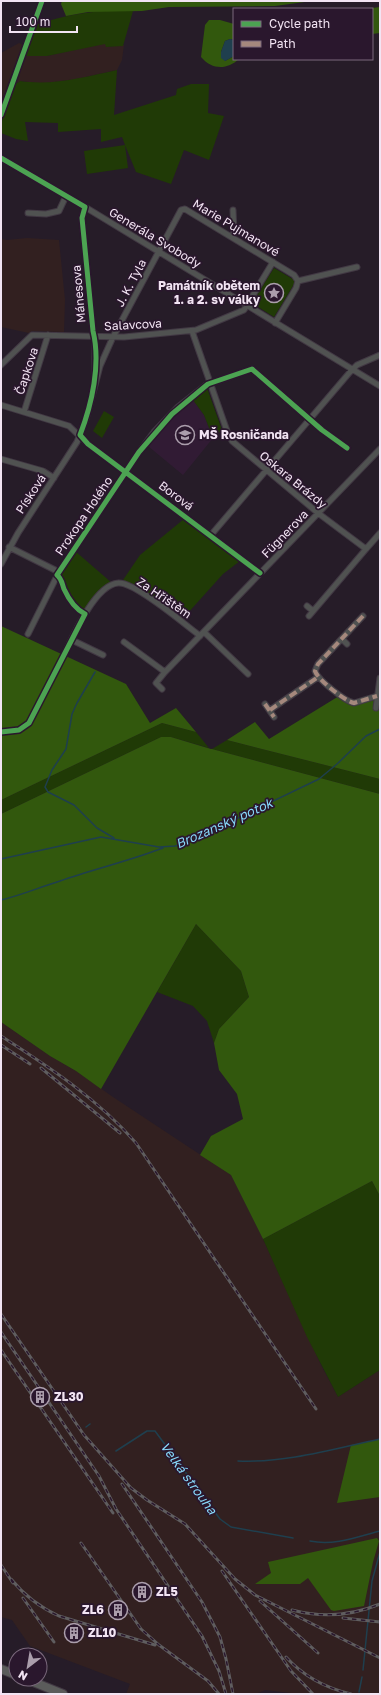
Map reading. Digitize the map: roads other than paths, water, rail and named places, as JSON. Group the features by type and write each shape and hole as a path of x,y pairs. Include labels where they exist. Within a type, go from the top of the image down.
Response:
{"main road":[{"path":"46,1687 63,1694"}],"street":[{"name":"Generála Svobody","path":"1,158 85,206 380,386"},
{"path":"28,213 48,214 60,211 66,196"},
{"name":"Mánesova","path":"85,206 82,218 94,336 95,381"},
{"name":"Marie Pujmanové","path":"158,251 183,209 294,275 298,281"},
{"path":"232,237 234,233 233,210"},
{"name":"J. K. Tyla","path":"80,435 86,419 100,366 113,337 158,251"},
{"path":"247,305 273,262"},
{"path":"275,322 296,288 298,281 357,267"},
{"name":"Salavcova","path":"1,365 30,336 48,335 113,337 192,331 240,312 247,305"},
{"name":"Oskara Brázdy","path":"192,331 232,441 318,513 366,550"},
{"name":"Čapkova","path":"24,412 48,335"},
{"path":"211,535 352,369 357,365 380,355"},
{"name":"Prokopa Holého","path":"28,634 58,574 146,442 172,414 198,391 210,383 252,369 322,430 348,448"},
{"name":"Borová","path":"1,405 69,426 88,444 260,573"},
{"name":"Písková","path":"1,564 9,547 75,446 80,435"},
{"name":"Fügnerova","path":"162,688 156,683 165,672 380,449"},
{"path":"1,459 44,472 54,478"},
{"path":"309,616 380,533"},
{"path":"9,547 58,574 70,600 78,610 85,614"},
{"name":"Za Hřištěm","path":"64,655 85,614 102,592 113,584 122,583 163,607 202,634"},
{"path":"307,606 313,611"},
{"path":"363,616 316,666 315,671 318,677 350,702 354,703 377,696"},
{"path":"202,634 248,674"},
{"path":"342,639 348,644"},
{"path":"72,640 103,655"},
{"path":"124,642 165,672"},
{"path":"270,710 318,677"},
{"path":"376,708 380,678"},
{"path":"266,704 274,717"}],"water":[{"path":"230,39 233,40 233,57 225,61 221,58 221,52 225,41"}],"waterway":[{"path":"95,672 72,714 66,749 52,770 45,787 48,792 74,805 97,828 114,838"},
{"name":"Brozanský potok","path":"1,859 101,837 159,847 175,846 186,843 319,779 366,736 380,729"},
{"path":"1,900 163,848"},
{"name":"Velká strouha","path":"86,1427 90,1424"},
{"name":"Velká strouha","path":"116,1451 147,1431 155,1431 220,1519 231,1527 293,1538"},
{"path":"238,1461 292,1458 380,1439"},
{"name":"Velká strouha","path":"310,1541 337,1542 380,1531"},
{"path":"363,1670 372,1581 380,1552"},
{"path":"359,1692 362,1677"}],"railway":[{"path":"1,1036 55,1072 89,1098 106,1112 136,1143 316,1409"},
{"path":"1,1045 30,1064"},
{"path":"41,1068 120,1133"},
{"path":"1,1314 84,1435 131,1488 185,1524 235,1579 255,1595 380,1658"},
{"path":"1,1332 99,1476 116,1509 202,1636 219,1671 226,1694"},
{"path":"1,1350 113,1513"},
{"path":"122,1484 202,1602 220,1637 233,1694"},
{"path":"81,1543 141,1629 159,1645 208,1681 219,1694"},
{"path":"1,1565 13,1583"},
{"path":"222,1571 291,1671 313,1694"},
{"path":"11,1579 32,1600 59,1616 155,1645"},
{"path":"23,1598 54,1642"},
{"path":"260,1601 318,1653"},
{"path":"292,1610 303,1613 325,1615 358,1611 380,1604"},
{"path":"343,1618 380,1622"},
{"path":"286,1657 300,1670 324,1685 351,1694"}],"place":[{"name":"Památník obětem 1. a 2. sv války","path":"274,293"},
{"name":"MŠ Rosničanda","path":"185,435"},
{"name":"ZL30","path":"40,1397"},
{"name":"ZL5","path":"142,1592"},
{"name":"ZL6","path":"118,1610"},
{"name":"ZL10","path":"74,1633"}]}
